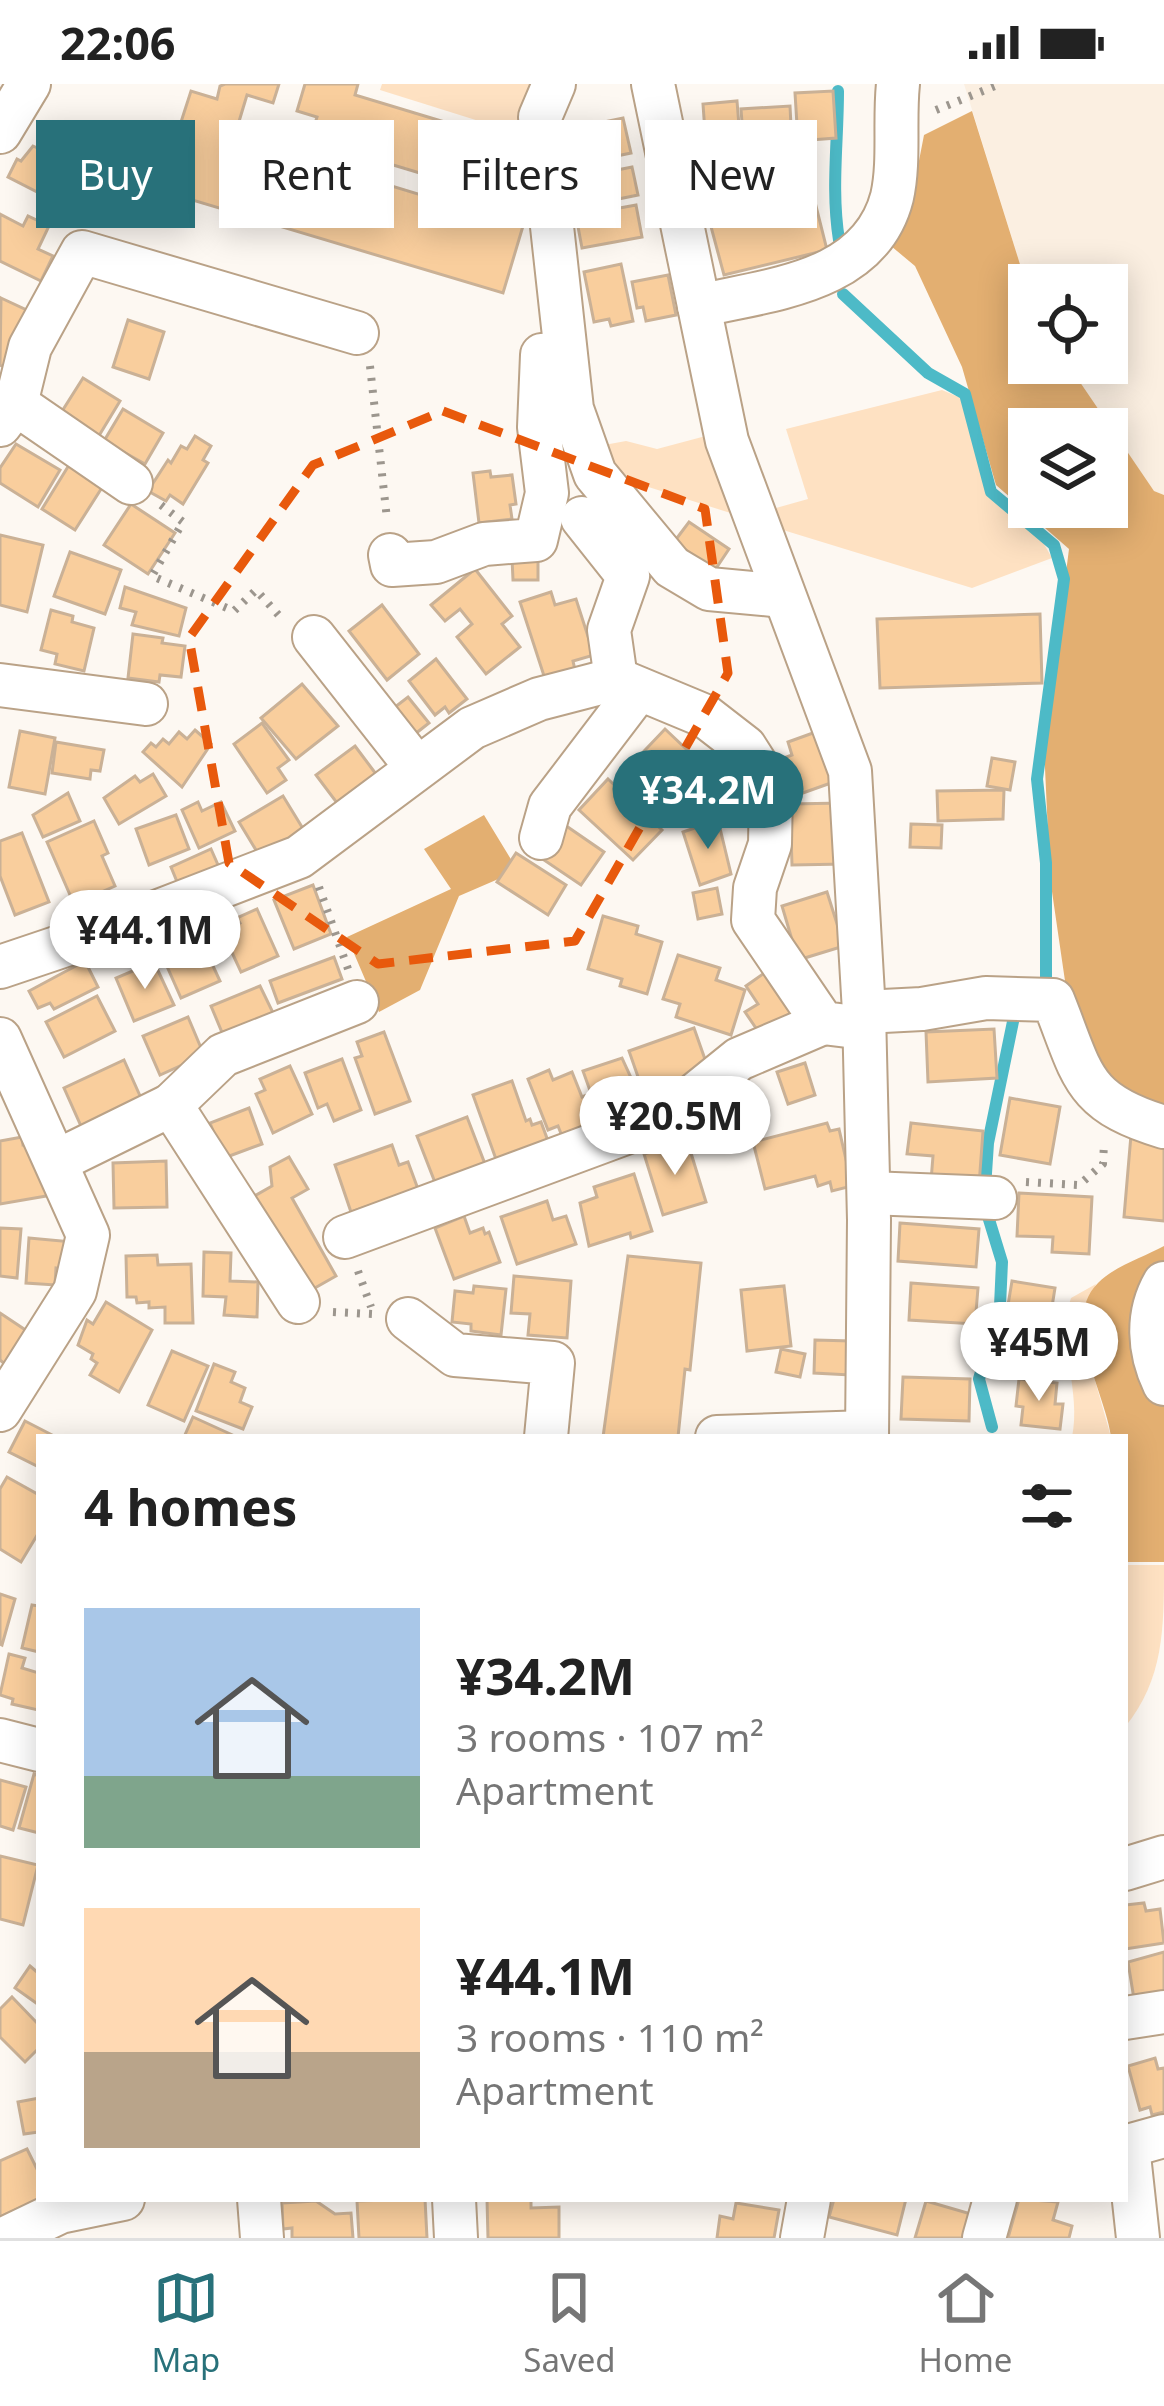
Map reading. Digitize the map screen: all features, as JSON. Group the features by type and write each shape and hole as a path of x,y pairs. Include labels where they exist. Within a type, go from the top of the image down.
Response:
{"street":[{"path":"0,132 29,84"},
{"path":"554,84 540,117 572,409 596,474 672,567 709,589 783,596"},
{"path":"653,84 728,441 850,771 850,1021 868,1193 867,1434"},
{"path":"699,306 824,276 871,242 892,197 898,84"},
{"path":"130,483 8,414 30,347 82,252 363,345"},
{"path":"389,538 392,566 436,562 484,544 536,540 548,493 539,427 542,355 566,353"},
{"path":"582,518 628,576 609,629 627,684"},
{"path":"314,637 418,768"},
{"path":"0,967 107,932 305,853 472,728 539,699 627,684 705,716 745,747 771,788 770,844 755,888 753,920 850,1021"},
{"path":"541,838 550,806 627,684"},
{"path":"0,685 146,704"},
{"path":"345,1237 666,1118 739,1059 850,1021 986,998 1053,1000 1085,1079 1108,1106 1164,1127"},
{"path":"57,1161 171,1106 223,1055 357,1002"},
{"path":"0,1039 88,1235 75,1291 0,1410"},
{"path":"171,1106 298,1302"},
{"path":"868,1193 982,1199"},
{"path":"1164,1283 1154,1300 1150,1323 1164,1384"},
{"path":"408,1319 455,1354 553,1363 546,1434"},
{"path":"0,1740 36,1749"},
{"path":"1128,1868 1164,1857"},
{"path":"1128,2018 1164,2012"},
{"path":"1138,2238 1128,2146 1164,2136"},
{"path":"6,2238 61,2225 116,2202"},
{"path":"260,2202 262,2238"},
{"path":"454,2202 456,2238"},
{"path":"802,2238 808,2202"},
{"path":"984,2238 993,2202"}],"path":[{"path":"933,111 1000,84"},
{"path":"363,345 389,538"},
{"path":"130,483 183,522 152,575 234,611 256,590 302,641 314,637"},
{"path":"305,853 336,926 357,1002"},
{"path":"982,1199 1008,1181 1079,1185 1102,1163 1108,1106"},
{"path":"298,1302 313,1311 408,1319"}],"highlighted area":[{"path":"443,411 705,509 728,673 575,941 378,964 229,863 189,638 313,465"}],"shaded area":[{"path":"382,84 541,84 534,120 476,120 380,90"},
{"path":"964,84 1164,84 1164,495 1154,491 1128,453 1128,408 1098,408 1081,384 1128,384 1128,264 1020,264"},
{"path":"972,111 1020,264 1008,264 1008,384 1081,384 1098,408 1008,408 1008,496 996,485 962,367 915,266 891,246 911,202 924,135"},
{"path":"942,390 961,398 987,494 1008,512 1008,528 1028,528 1052,558 972,588 783,530 776,508 808,499 786,429"},
{"path":"717,433 743,517 617,477 604,445 626,441 657,449"},
{"path":"1128,453 1154,491 1164,495 1164,1116 1130,1106 1071,1022 1050,878 1044,746 1069,549 1045,528 1128,528"},
{"path":"484,815 512,861 503,877 459,896 420,990 379,1012 347,937 451,889 424,849"},
{"path":"1164,1246 1164,1562 1128,1562 1128,1434 1110,1434 1084,1337 1087,1298 1104,1277"},
{"path":"1096,1284 1082,1318 1084,1342 1110,1434 1072,1434 1074,1402 1066,1331 1071,1298"},
{"path":"1128,1565 1164,1565 1159,1652 1138,1709 1128,1723"}],"building":[{"path":"279,84 273,103 247,95 239,120 219,120 219,208 195,201 195,120 182,120 191,91 217,99 220,86"},
{"path":"305,84 358,84 355,95 438,120 418,120 418,172 394,165 394,120 316,120 297,111"},
{"path":"833,91 836,138 817,140 817,120 797,120 795,93"},
{"path":"737,101 739,120 704,120 703,104"},
{"path":"790,106 791,120 742,120 741,109"},
{"path":"623,118 631,153 621,155 621,120 614,120"},
{"path":"36,147 36,191 8,177 17,159 21,161"},
{"path":"632,167 638,195 621,198 621,169"},
{"path":"394,187 418,194 418,228 522,228 503,293 286,228 394,228"},
{"path":"636,205 642,237 582,248 578,228 621,228 621,208"},
{"path":"817,210 827,250 724,275 711,228 817,228"},
{"path":"0,214 23,226 28,216 36,220 36,228 48,228 38,249 53,256 41,281 0,261"},
{"path":"621,264 633,321 611,326 609,319 594,322 584,272"},
{"path":"668,275 676,315 646,321 643,307 637,308 632,282"},
{"path":"1,298 33,313 4,367 0,365"},
{"path":"128,320 164,332 149,379 113,367"},
{"path":"83,378 120,401 97,439 59,416"},
{"path":"123,409 163,433 145,464 104,441"},
{"path":"195,436 211,446 203,460 208,463 183,504 170,495 166,501 148,491 168,460 171,463 181,446 187,449"},
{"path":"16,444 60,470 38,507 0,483 0,468"},
{"path":"69,465 103,486 75,530 42,509"},
{"path":"490,471 491,477 512,475 516,504 510,505 512,519 479,523 473,473"},
{"path":"131,504 175,533 148,574 104,545"},
{"path":"689,522 729,549 715,570 674,542"},
{"path":"0,535 43,545 27,612 0,605"},
{"path":"70,552 121,570 105,614 54,596"},
{"path":"538,557 538,580 513,580 512,558"},
{"path":"475,569 512,616 502,624 520,647 486,674 457,637 472,624 460,609 445,621 431,605"},
{"path":"125,587 186,608 179,636 132,625 136,612 120,608"},
{"path":"551,592 555,605 576,599 594,655 573,661 575,670 545,679 520,602"},
{"path":"382,605 419,654 387,680 349,631"},
{"path":"51,610 94,628 84,671 55,664 57,654 41,650"},
{"path":"1040,614 1042,683 880,688 877,619"},
{"path":"133,634 185,646 181,677 160,675 159,682 128,678"},
{"path":"436,659 467,699 449,713 445,707 435,715 409,681"},
{"path":"302,684 338,726 296,759 261,718"},
{"path":"408,697 429,723 415,734 395,707"},
{"path":"262,723 289,760 278,768 286,780 267,793 234,744"},
{"path":"665,729 700,762 705,756 741,790 714,818 703,808 688,824 628,768"},
{"path":"824,729 842,779 786,799 773,762 792,755 788,742"},
{"path":"195,730 211,744 182,787 143,752 163,739 169,744 179,732 187,739"},
{"path":"20,731 55,738 45,794 9,787"},
{"path":"56,742 104,750 100,771 91,770 90,779 52,773"},
{"path":"355,746 376,774 337,803 316,775"},
{"path":"992,758 1015,762 1010,790 987,786"},
{"path":"153,774 166,796 119,824 104,798 135,776 140,782"},
{"path":"608,779 662,830 633,860 579,810"},
{"path":"1004,790 1003,819 938,821 937,791"},
{"path":"68,793 80,821 43,837 33,815"},
{"path":"283,796 305,832 259,855 239,822"},
{"path":"198,802 202,811 221,802 235,831 199,848 182,810"},
{"path":"843,803 845,864 792,865 790,804"},
{"path":"176,815 189,849 149,865 136,829"},
{"path":"718,820 731,874 700,885 683,832"},
{"path":"94,821 115,886 74,904 47,842"},
{"path":"562,823 604,852 581,885 538,856"},
{"path":"911,824 942,825 941,848 910,847"},
{"path":"22,833 49,902 15,915 0,876 0,841"},
{"path":"211,849 218,865 180,889 171,867"},
{"path":"516,853 566,885 548,915 497,882"},
{"path":"313,885 331,934 294,949 274,900"},
{"path":"717,888 722,914 698,919 693,893"},
{"path":"827,892 844,946 798,960 782,906"},
{"path":"257,909 278,956 241,972 222,931"},
{"path":"603,916 638,926 636,934 662,942 647,994 620,986 622,979 588,969"},
{"path":"200,938 220,981 181,998 162,955"},
{"path":"678,955 720,968 716,980 745,990 731,1035 676,1017 680,1004 663,999"},
{"path":"334,957 342,979 278,1003 270,981"},
{"path":"85,961 98,987 54,1009 50,1003 38,1008 29,991"},
{"path":"154,962 174,1005 134,1021 116,978"},
{"path":"770,969 799,1013 762,1037 745,1012 758,1004 746,986"},
{"path":"260,986 277,1021 226,1042 211,1006"},
{"path":"97,996 115,1031 64,1057 46,1022"},
{"path":"188,1017 204,1055 160,1075 143,1036"},
{"path":"694,1028 707,1065 697,1076 644,1094 629,1051"},
{"path":"994,1029 997,1078 928,1082 926,1032"},
{"path":"384,1032 410,1101 375,1114 355,1058 362,1056 357,1042"},
{"path":"622,1058 644,1106 610,1118 602,1095 593,1099 583,1071"},
{"path":"342,1059 361,1110 334,1121 327,1104 318,1108 305,1073"},
{"path":"124,1060 145,1107 85,1135 64,1088"},
{"path":"805,1063 815,1095 788,1104 777,1072"},
{"path":"290,1066 312,1114 273,1133 256,1094 265,1090 260,1079"},
{"path":"549,1070 553,1080 572,1072 598,1122 562,1136 558,1126 548,1130 528,1079"},
{"path":"512,1081 526,1121 541,1122 548,1141 497,1162 473,1095"},
{"path":"1010,1098 1060,1107 1050,1164 1000,1155"},
{"path":"249,1108 262,1144 224,1158 210,1123"},
{"path":"467,1117 485,1164 436,1185 417,1136"},
{"path":"827,1123 830,1131 839,1129 852,1186 832,1191 830,1182 818,1186 815,1176 765,1189 753,1142"},
{"path":"911,1123 983,1131 979,1185 931,1181 933,1156 907,1154"},
{"path":"1131,1135 1164,1138 1164,1221 1124,1217"},
{"path":"22,1137 23,1145 37,1142 52,1195 0,1204 0,1141"},
{"path":"687,1140 706,1202 663,1215 644,1154"},
{"path":"392,1145 399,1165 408,1162 418,1189 351,1212 335,1165"},
{"path":"289,1157 308,1189 292,1198 336,1276 306,1293 251,1198 272,1186 270,1167"},
{"path":"166,1161 167,1207 114,1208 113,1163"},
{"path":"634,1174 652,1231 589,1246 580,1203 597,1197 594,1187"},
{"path":"1019,1193 1092,1197 1089,1254 1052,1252 1053,1237 1017,1236"},
{"path":"547,1201 553,1220 566,1216 576,1244 517,1264 501,1217"},
{"path":"464,1216 470,1233 483,1228 485,1234 489,1232 500,1262 454,1279 435,1228"},
{"path":"900,1223 979,1229 976,1267 898,1261"},
{"path":"0,1228 21,1229 17,1278 0,1276"},
{"path":"29,1238 73,1242 71,1270 56,1268 55,1285 26,1283"},
{"path":"204,1252 231,1253 230,1281 258,1282 257,1317 224,1315 226,1297 203,1296"},
{"path":"157,1255 158,1265 191,1264 193,1323 165,1323 165,1307 149,1308 149,1302 137,1303 136,1297 127,1297 126,1256"},
{"path":"628,1256 701,1263 678,1434 603,1434"},
{"path":"514,1276 571,1281 567,1338 528,1335 530,1314 511,1313"},
{"path":"1012,1281 1055,1288 1047,1338 1021,1333 1024,1314 1007,1311"},
{"path":"911,1283 978,1288 975,1324 909,1320"},
{"path":"474,1286 506,1289 501,1335 471,1331 471,1324 452,1322 455,1291 473,1293"},
{"path":"784,1286 791,1346 747,1351 741,1290"},
{"path":"106,1302 152,1330 119,1392 90,1375 97,1363 91,1359 93,1354 78,1345 87,1320 93,1324"},
{"path":"0,1313 27,1331 6,1365 0,1360"},
{"path":"815,1340 851,1341 850,1375 814,1373"},
{"path":"781,1349 805,1354 800,1377 776,1372"},
{"path":"172,1351 208,1366 184,1421 148,1405"},
{"path":"214,1364 235,1372 231,1382 245,1388 240,1402 252,1407 243,1429 196,1411"},
{"path":"903,1377 970,1379 969,1421 901,1419"},
{"path":"1019,1379 1057,1383 1055,1404 1063,1404 1060,1429 1021,1425 1023,1407 1016,1406"},
{"path":"193,1417 230,1434 185,1434"},
{"path":"25,1421 50,1434 36,1434 36,1466 9,1452"},
{"path":"7,1477 36,1493 36,1537 21,1562 0,1549 0,1489"},
{"path":"0,1594 15,1599 2,1645 0,1644"},
{"path":"32,1605 36,1606 36,1651 22,1648"},
{"path":"9,1654 25,1658 22,1668 36,1672 36,1710 12,1704 13,1699 0,1695"},
{"path":"34,1774 36,1832 19,1828"},
{"path":"0,1780 26,1787 13,1830 0,1826"},
{"path":"0,1856 36,1865 23,1925 0,1919"},
{"path":"1144,1903 1146,1911 1160,1909 1164,1943 1128,1949 1128,1905"},
{"path":"1164,1952 1164,1995 1134,1999 1128,1962"},
{"path":"30,1966 36,1971 36,2003 15,1988"},
{"path":"12,1997 36,2022 36,2051 25,2062 0,2037 0,2009"},
{"path":"1155,2058 1158,2069 1164,2068 1164,2112 1152,2115 1150,2107 1140,2110 1128,2066"},
{"path":"36,2099 36,2132 24,2134 18,2102"},
{"path":"27,2149 36,2167 36,2200 0,2217 0,2161"},
{"path":"317,2202 335,2214 351,2213 353,2238 292,2238 292,2228 283,2229 282,2203"},
{"path":"357,2202 425,2202 427,2238 359,2238"},
{"path":"487,2202 559,2207 559,2238 488,2238"},
{"path":"833,2202 905,2202 897,2235 829,2217"},
{"path":"926,2202 971,2214 964,2238 915,2238"},
{"path":"1018,2202 1058,2202 1053,2220 1072,2226 1069,2238 1008,2238"},
{"path":"736,2203 779,2210 774,2238 717,2238 720,2216 733,2219"}],"waterway":[{"path":"838,91 835,184 839,240"},
{"path":"843,294 928,373 965,394 991,492 1054,545 1064,579 1037,779 1046,863 1046,983"},
{"path":"992,1427 979,1379 1000,1306 1002,1262 987,1213 985,1188 988,1143 1016,1007"}]}
